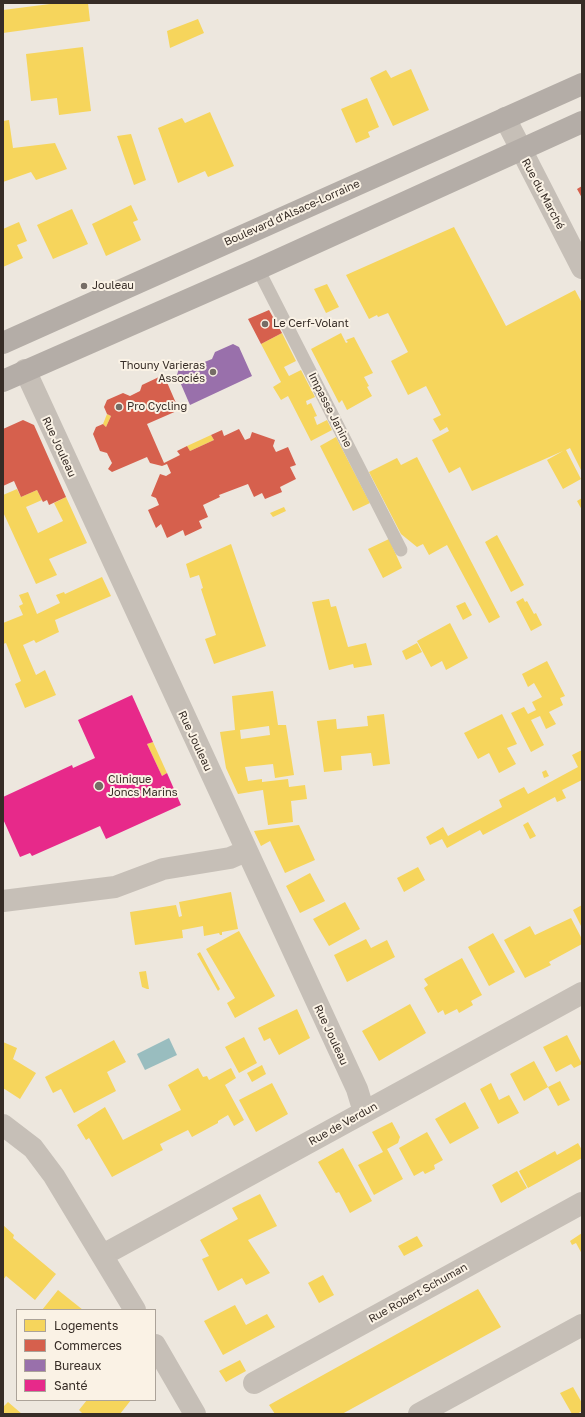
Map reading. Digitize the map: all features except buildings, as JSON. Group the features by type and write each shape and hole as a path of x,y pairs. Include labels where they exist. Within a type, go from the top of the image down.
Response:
{"main road":[{"name":"Boulevard d'Alsace-Lorraine","path":"3,343 582,84"},
{"path":"3,381 24,370 258,269 582,122"}],"street":[{"name":"Rue du Marché","path":"505,118 520,150 582,268"},
{"name":"Rue Jouleau","path":"24,370 357,1089 364,1112"},
{"path":"3,901 114,887 163,869 230,858 246,851"},
{"name":"Rue de Verdun","path":"103,1255 129,1243 582,993"},
{"path":"3,1126 33,1148 54,1176 134,1309"},
{"name":"Rue Robert Schuman","path":"254,1383 582,1203"},
{"path":"419,1414 582,1325"},
{"path":"156,1347 195,1414"}],"lane":[{"name":"Impasse Janine","path":"258,269 401,550"}],"water":[{"path":"169,1038 177,1055 145,1070 137,1054"}],"place":[{"name":"Jouleau","path":"84,286"},
{"name":"Le Cerf-Volant","path":"265,324"},
{"name":"Thouny Varieras Associés","path":"213,372"},
{"name":"Pro Cycling","path":"119,407"},
{"name":"Clinique Joncs Marins","path":"99,786"}]}
